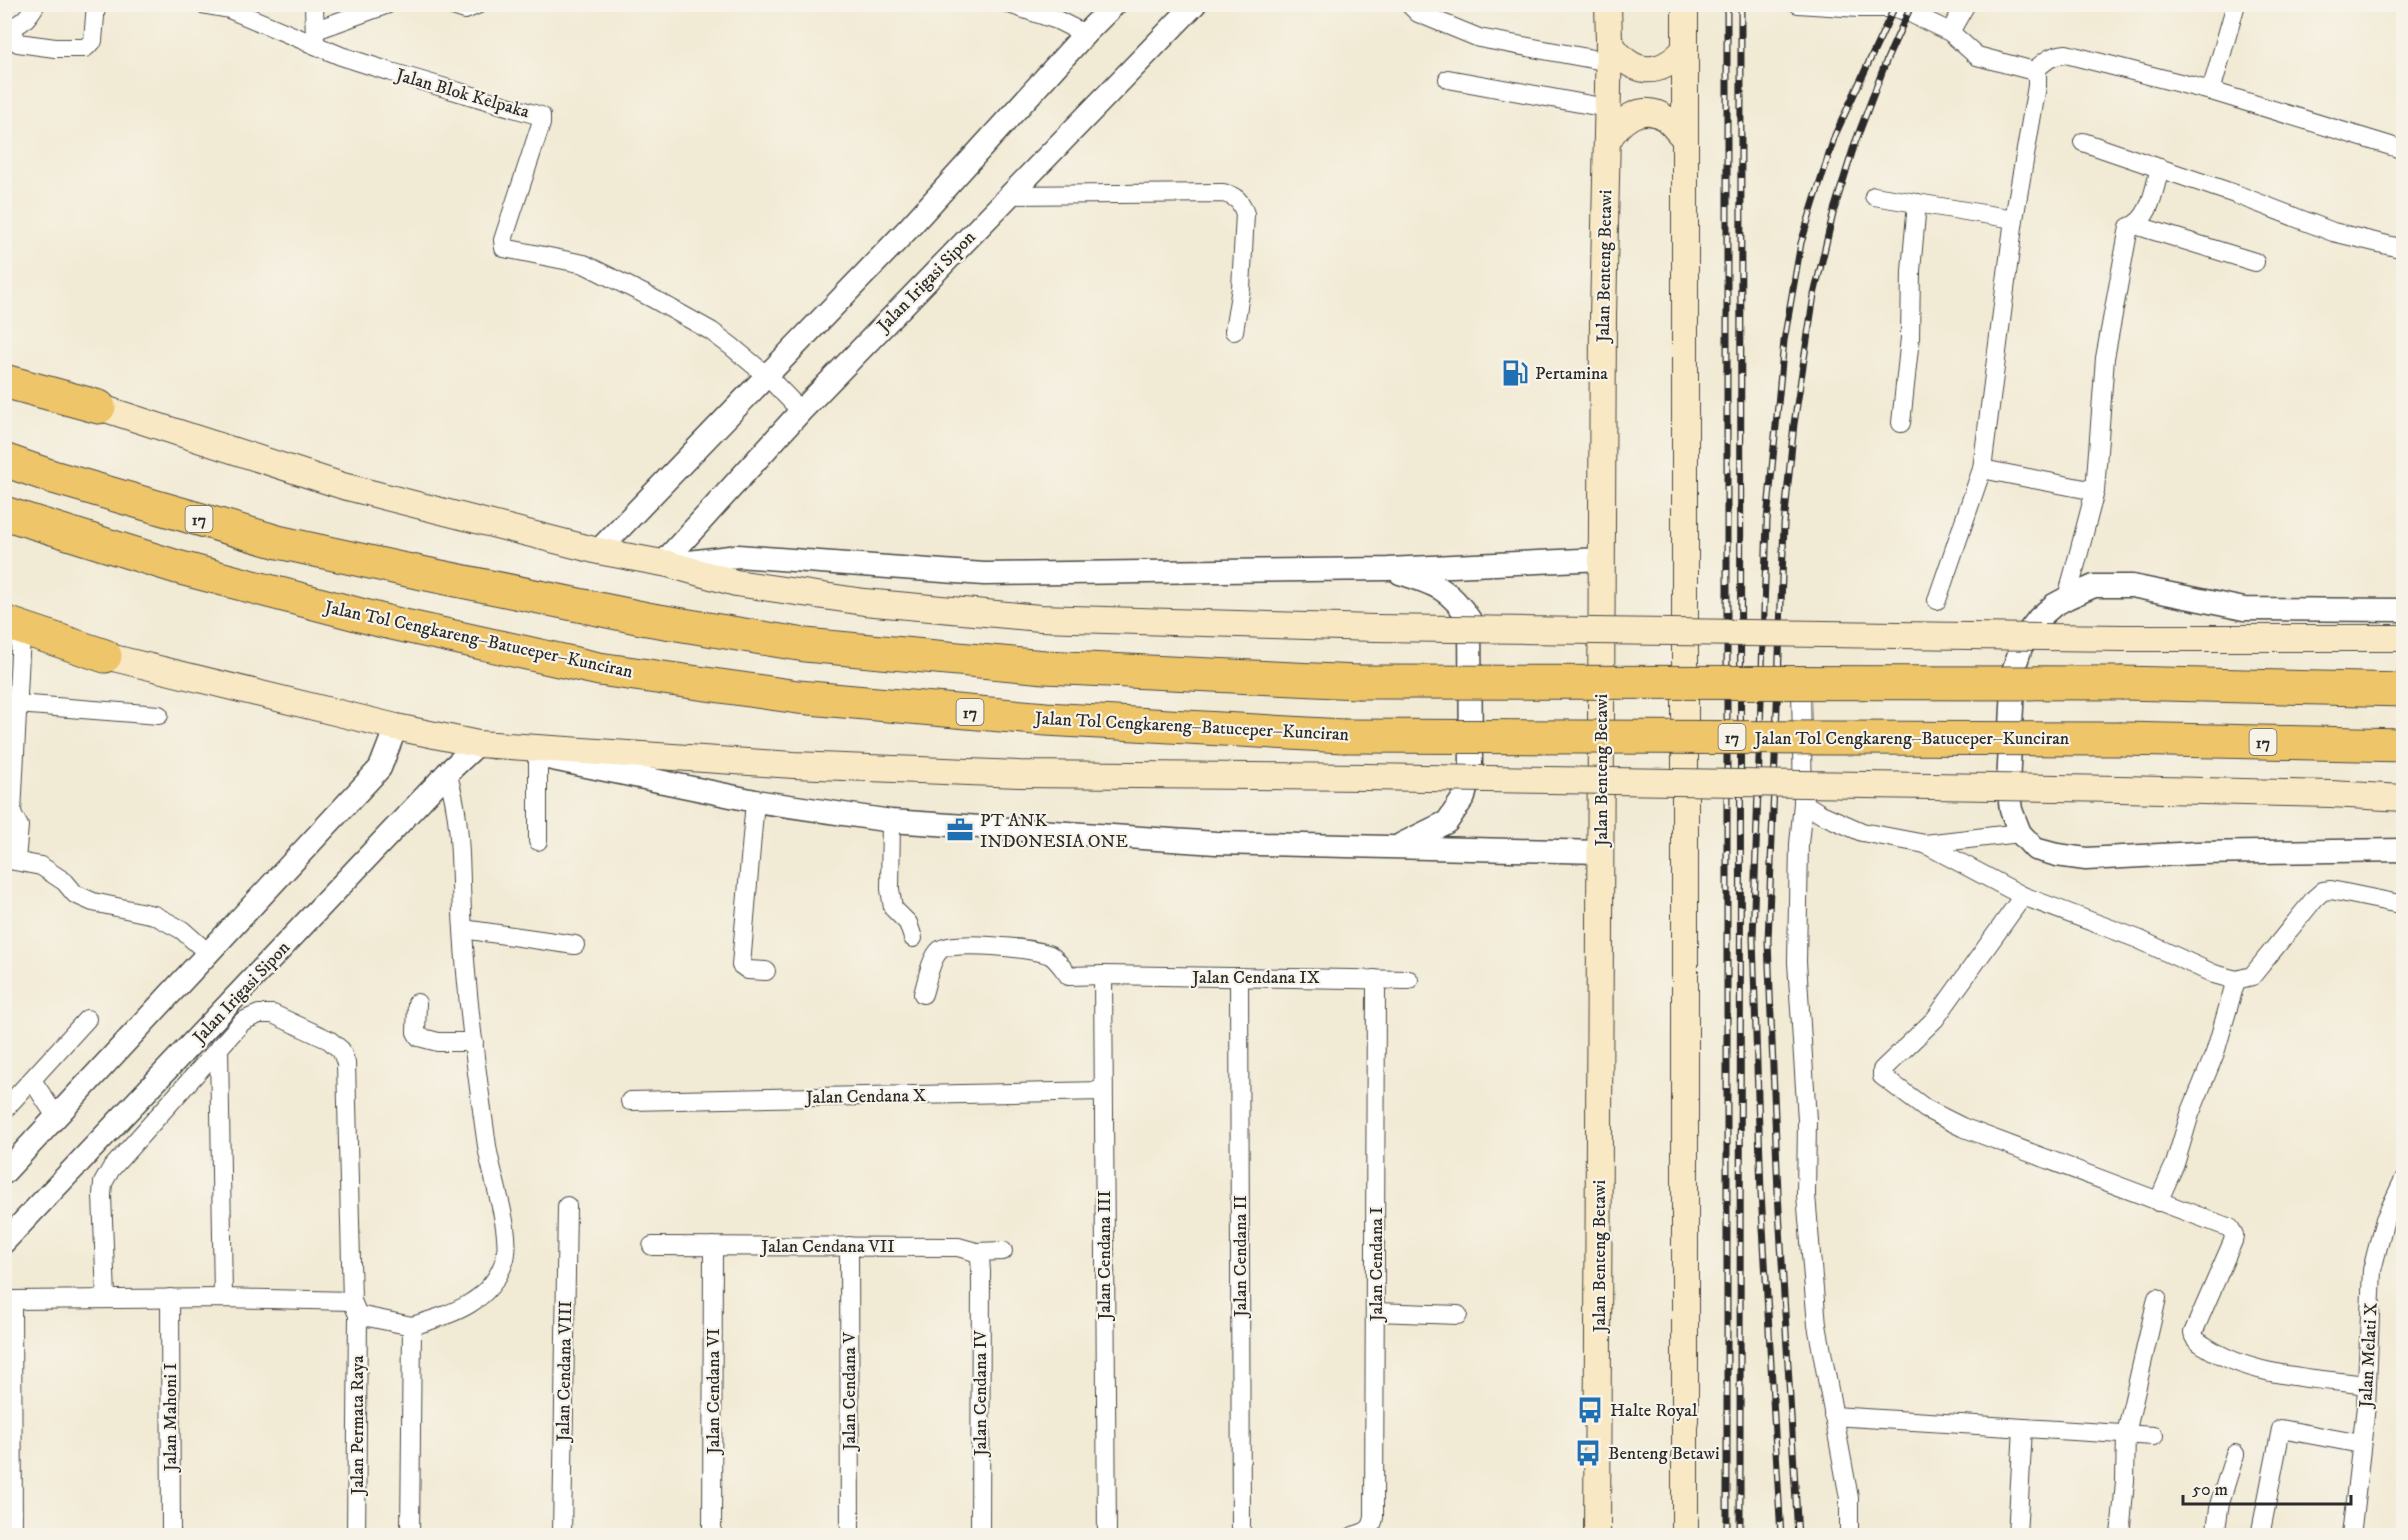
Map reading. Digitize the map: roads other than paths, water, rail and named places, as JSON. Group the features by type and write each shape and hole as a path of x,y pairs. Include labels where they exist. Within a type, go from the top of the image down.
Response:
{"highway":[{"path":"4,381 99,407"},
{"name":"17","path":"4,460 53,477 278,542 647,619 805,645 1046,668 1357,682 2123,683 2403,690"},
{"name":"Jalan Tol Cengkareng–Batuceper–Kunciran","path":"4,513 177,567 387,622 599,669 798,697 1046,719 1343,736 2122,739 2403,745"},
{"path":"10,628 105,656"}],"main road":[{"name":"Jalan Benteng Betawi","path":"1597,1536 1603,317 1608,4"},
{"path":"1685,4 1685,1536"},
{"path":"1609,52 1638,68 1669,65 1685,49"},
{"path":"1607,142 1614,129 1636,113 1653,113 1665,117 1685,139"},
{"path":"4,364 99,407 343,486 601,551 663,563 736,583 853,600 1040,618 1375,628 2123,638 2403,638"},
{"path":"105,656 406,730 472,743 794,765 1019,774 2121,789 2403,798"}],"street":[{"path":"7,28 17,26 26,19 36,4"},
{"path":"7,28 14,33 18,44 85,48 93,41 96,4"},
{"name":"Jalan Blok Kelpaka","path":"201,4 228,9 315,37 341,56 541,116 541,124 503,240 504,248 584,264 711,331 767,376 799,409"},
{"path":"314,4 315,37 388,4"},
{"path":"447,4 465,10 479,4"},
{"path":"1009,4 1057,20 1085,34"},
{"path":"601,551 908,229 1115,4"},
{"name":"Jalan Irigasi Sipon","path":"663,563 799,409 1011,195 1195,4"},
{"path":"1409,4 1418,13 1479,38 1609,52"},
{"path":"1798,4 1895,8 1950,32 1977,56 2034,71 2037,76 2014,219 1982,470 1937,600"},
{"path":"1950,32 1966,4"},
{"path":"2211,91 2236,4"},
{"path":"2034,71 2047,59 2055,55 2066,54 2211,91 2403,150"},
{"path":"1448,79 1608,108"},
{"path":"2083,142 2333,232 2403,249"},
{"path":"2067,598 2095,491 2105,358 2129,227 2144,217 2160,168"},
{"path":"1011,195 1223,193 1233,196 1241,203 1245,214 1241,288 1234,331"},
{"path":"1874,196 2014,219"},
{"path":"1901,423 1910,339 1911,271 1917,203"},
{"path":"2135,225 2255,262"},
{"path":"1982,470 2095,491"},
{"path":"663,563 738,556 984,574 1388,569 1602,559"},
{"path":"1388,569 1436,585 1458,601 1470,620 1471,768 1464,797 1447,822 1398,846"},
{"path":"2403,610 2244,609 2132,586 2094,586 2054,605 2039,618 2025,636 2014,668 2008,785 2011,810 2020,833 2035,849 2057,855 2086,859 2197,853 2403,850"},
{"path":"10,628 18,704 12,813 19,826 10,859 41,866 65,882 75,894 93,902 154,915 182,930 209,954"},
{"path":"1801,688 1803,803 1799,844 1797,962 1807,1120 1806,1195 1817,1325 1849,1498 1849,1536"},
{"path":"18,704 159,715"},
{"path":"4,1173 380,768 406,730"},
{"path":"472,743 755,801 891,821 1216,843 1601,852"},
{"name":"Jalan Irigasi Sipon","path":"4,1242 472,743"},
{"path":"538,757 538,842"},
{"path":"13,1536 8,1301 106,1297 223,1298 355,1308 412,1326 458,1312 490,1287 505,1261 507,1237 487,1149 474,1042 463,929 461,845 452,788 447,772"},
{"path":"755,801 741,964 748,970 766,972"},
{"path":"1803,803 1821,814 1862,832 1925,844 2023,896 2138,939 2214,974 2236,980 2252,976 2323,891 2331,890 2403,905"},
{"path":"891,821 892,908 908,923 913,938"},
{"path":"1925,844 2020,833"},
{"path":"2023,896 1935,1019 1891,1060 1882,1071 1882,1076 1926,1108 1962,1128 2233,1231 2233,1241 2193,1333 2195,1339 2220,1356 2277,1374 2367,1385"},
{"path":"463,929 575,945"},
{"name":"Jalan Cendana IX","path":"923,994 936,953 946,946 967,945 1028,951 1052,956 1069,976 1408,980"},
{"name":"Jalan Cendana III","path":"1103,975 1107,1536"},
{"name":"Jalan Cendana II","path":"1239,977 1240,1536"},
{"name":"Jalan Cendana I","path":"1353,1536 1373,1526 1374,1517 1376,986 1374,979"},
{"path":"2158,1202 2175,1164 2190,1114 2215,1053 2236,980"},
{"path":"417,1003 416,1032 419,1037 438,1042 474,1042"},
{"name":"Jalan Permata Raya","path":"219,1047 243,1021 259,1014 273,1014 329,1040 341,1050 346,1063 355,1308 356,1536"},
{"path":"4,1110 87,1019"},
{"path":"106,1297 102,1215 104,1182 111,1169 219,1047"},
{"path":"219,1047 223,1298"},
{"path":"32,1080 57,1118"},
{"name":"Jalan Cendana X","path":"630,1101 1103,1091"},
{"name":"Jalan Melati X","path":"2351,1536 2367,1385 2372,1270 2385,1219 2403,1179"},
{"name":"Jalan Cendana VIII","path":"562,1536 557,1253 567,1206"},
{"name":"Jalan Cendana VII","path":"652,1246 958,1247 976,1252 1003,1251"},
{"name":"Jalan Cendana VI","path":"712,1536 713,1246"},
{"name":"Jalan Cendana V","path":"849,1246 850,1536"},
{"name":"Jalan Cendana IV","path":"976,1252 980,1258 981,1272 980,1536"},
{"name":"Jalan Mahoni I","path":"170,1298 171,1536"},
{"path":"2120,1536 2126,1434 2157,1298"},
{"path":"1376,1312 1458,1315"},
{"path":"410,1536 412,1326"},
{"path":"1833,1416 2154,1436"},
{"path":"2017,1536 2023,1428"},
{"path":"2260,1536 2281,1429 2361,1444"},
{"path":"2215,1536 2220,1502 2235,1454"}],"railway":[{"path":"1727,4 1727,1536"},
{"path":"1740,1536 1741,4"},
{"path":"1781,1536 1761,1193 1753,938 1767,521 1784,341 1801,243 1835,135 1896,4"},
{"path":"1798,1536 1778,1193 1768,941 1784,525 1794,424 1814,295 1834,210 1855,143 1887,59 1912,4"}],"place":[{"name":"Pertamina","path":"1515,373"},
{"name":"PT ANK INDONESIA ONE","path":"960,830"},
{"name":"Halte Royal","path":"1590,1410"},
{"name":"Benteng Betawi","path":"1588,1453"}]}
